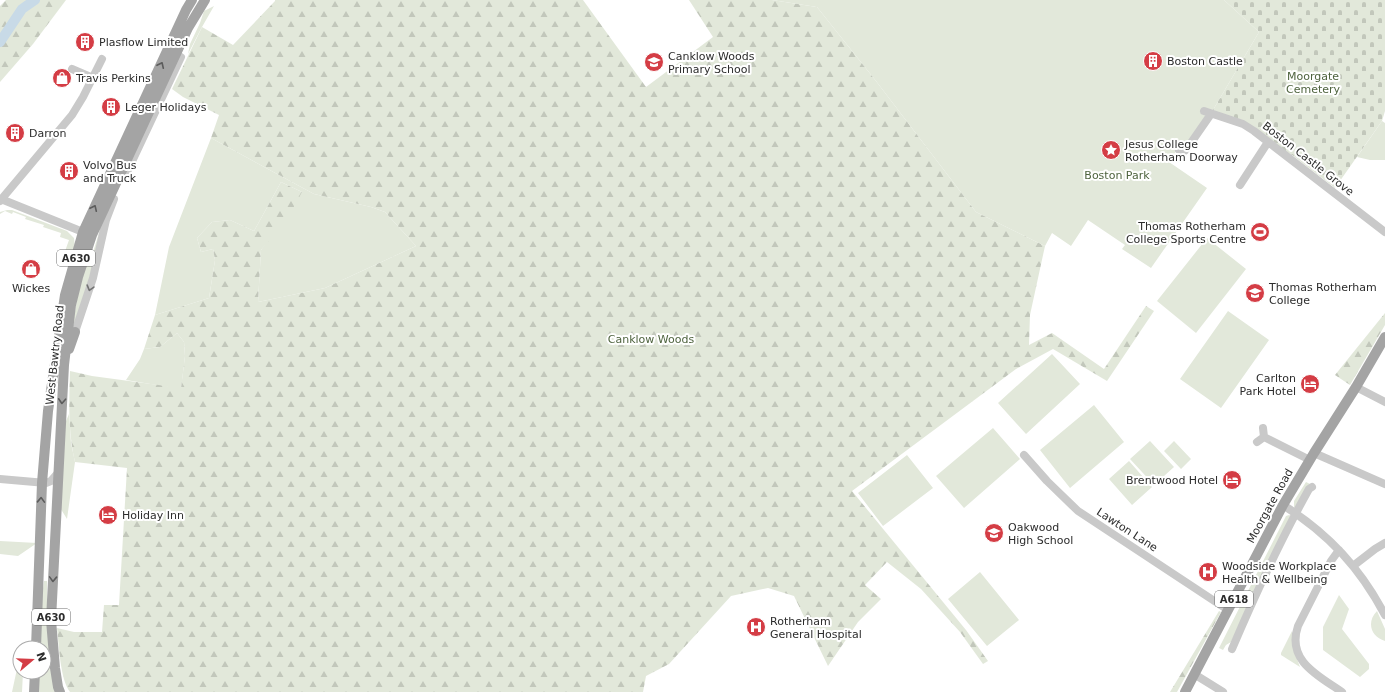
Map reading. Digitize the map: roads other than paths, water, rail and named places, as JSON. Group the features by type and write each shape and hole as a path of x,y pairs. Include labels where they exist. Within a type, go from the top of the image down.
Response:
{"main road":[{"name":"West Bawtry Road","path":"36,640 42,483 48,411 65,295 84,232 186,10 192,0"},
{"name":"West Bawtry Road","path":"60,692 55,668 51,620 64,366 71,305 89,242 188,28 205,0"},
{"path":"181,57 185,49 188,28"},
{"path":"64,366 75,332"},
{"name":"Moorgate Road","path":"1185,692 1283,505 1385,337"},
{"path":"34,692 35,680"}],"street":[{"name":"West Bawtry Road","path":"75,332 93,278 106,220 111,205 181,57"},
{"path":"84,232 1,200 72,115 102,59"},
{"path":"72,69 93,78"},
{"name":"Boston Castle Grove","path":"1179,150 1182,152 1186,150 1208,112 1243,124 1385,232"},
{"path":"1240,185 1268,142"},
{"path":"1356,387 1385,402"},
{"path":"1263,428 1260,439 1312,456 1385,484"},
{"name":"Lawton Lane","path":"1024,455 1047,481 1078,511 1228,610"},
{"path":"0,479 46,483 51,481 58,473"},
{"path":"1232,649 1250,606 1296,513 1309,489 1312,487"},
{"path":"1283,505 1318,529 1339,550 1353,566 1374,595 1385,615"},
{"path":"1353,566 1385,543"},
{"path":"1339,550 1330,561 1298,626 1295,640 1299,656 1307,668 1342,692"},
{"path":"1194,674 1224,692"}],"waterway":[{"path":"0,42 22,9 35,0"}],"place":[{"name":"Plasflow Limited","path":"85,42"},
{"name":"Boston Castle","path":"1153,61"},
{"name":"Canklow Woods Primary School","path":"654,62"},
{"name":"Travis Perkins","path":"62,78"},
{"name":"Leger Holidays","path":"111,107"},
{"name":"Darron","path":"15,133"},
{"name":"Jesus College Rotherham Doorway","path":"1111,150"},
{"name":"Volvo Bus and Truck","path":"69,171"},
{"name":"Thomas Rotherham College Sports Centre","path":"1260,232"},
{"name":"Wickes","path":"31,269"},
{"name":"Thomas Rotherham College","path":"1255,293"},
{"name":"Carlton Park Hotel","path":"1310,384"},
{"name":"Brentwood Hotel","path":"1232,480"},
{"name":"Holiday Inn","path":"108,515"},
{"name":"Oakwood High School","path":"994,533"},
{"name":"Woodside Workplace Health & Wellbeing","path":"1208,572"},
{"name":"Rotherham General Hospital","path":"756,627"}],"park label":[{"name":"Moorgate Cemetery","path":"1313,82"},
{"name":"Boston Park","path":"1117,175"},
{"name":"Canklow Woods","path":"651,339"}]}
